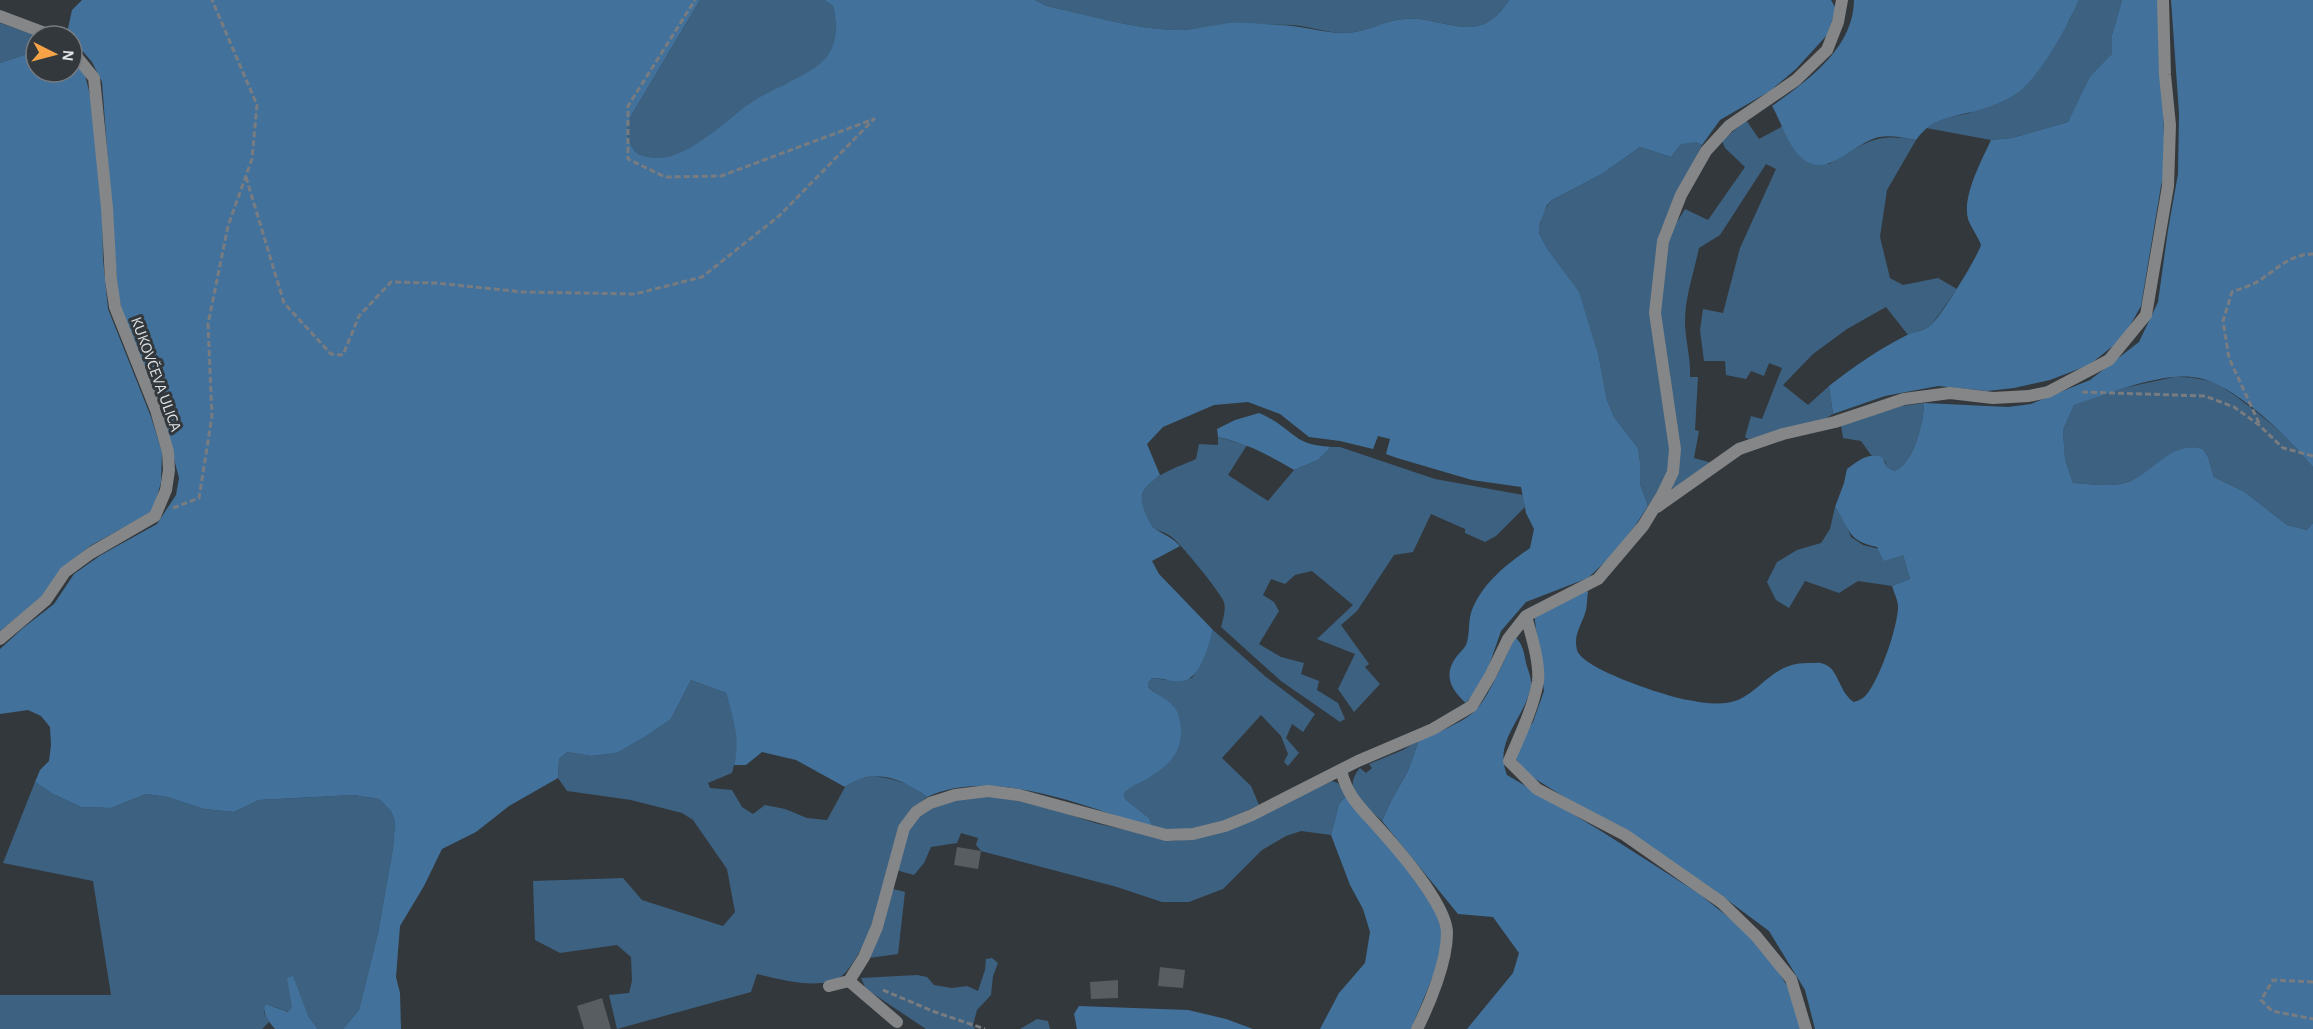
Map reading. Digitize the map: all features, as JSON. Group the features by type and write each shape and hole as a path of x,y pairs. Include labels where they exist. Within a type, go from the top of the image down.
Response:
{"street":[{"path":"829,986 849,981 864,957 876,927 904,828 916,812 930,803 955,795 977,792 1009,794 1079,810 1166,835 1193,834 1252,815 1341,770 1433,729 1472,706 1508,639 1526,616 1598,579 1643,526 1654,509 1673,472 1675,449 1655,313 1663,241 1681,195 1706,151 1729,126 1796,80 1827,50 1838,22 1842,0"},
{"path":"1654,509 1739,449 1783,434 1835,422 1904,399 1950,393 1993,398 2029,396 2048,392 2109,360 2146,315 2168,186 2170,126 2165,75 2163,0"},
{"path":"0,16 24,25"},
{"name":"KUKOVČEVA ULICA","path":"84,66 94,78 115,307 156,410 168,452 169,470 166,490 155,516"},
{"path":"0,639 46,600 65,572 91,553 155,516"},
{"path":"1526,616 1533,641 1538,679 1529,713 1509,761 1537,789 1625,835 1721,902 1756,936 1791,979 1806,1029"},
{"path":"1341,770 1345,786 1357,805 1403,856 1440,908 1448,931 1435,985 1417,1029"},
{"path":"849,981 897,1022"}],"path":[{"path":"155,516 199,498 212,416 208,324 228,226 252,159 257,105 212,0"},
{"path":"246,177 284,303 331,354 343,355 359,316 391,282 436,283 523,292 636,294 702,277 779,216 874,119 721,176 665,177 628,159 628,106 695,0"},
{"path":"2259,424 2229,358 2223,321 2232,292 2261,280 2281,264 2303,254 2313,254"},
{"path":"2080,392 2205,396 2234,407 2259,424 2283,448 2313,456"},
{"path":"2313,982 2273,981 2261,1000 2272,1011 2313,1019"},
{"path":"880,989 935,1012 985,1029"}],"shaded area":[{"path":"82,0 700,0 631,116 628,126 628,137 635,151 642,155 659,158 674,155 689,148 755,100 819,65 832,47 836,27 833,6 824,0 1035,0 1047,6 1157,29 1187,30 1242,23 1286,25 1340,33 1357,32 1391,21 1406,19 1473,27 1497,15 1509,0 1831,0 1836,9 1827,35 1796,69 1770,91 1720,120 1702,145 1696,142 1681,144 1671,157 1640,147 1602,174 1552,200 1547,205 1539,233 1547,249 1579,292 1599,358 1607,400 1614,417 1638,448 1640,484 1648,506 1609,558 1588,578 1526,602 1501,631 1484,680 1466,703 1452,687 1450,669 1466,645 1471,613 1481,593 1503,568 1530,548 1534,529 1526,513 1521,487 1472,480 1386,454 1390,439 1378,436 1373,449 1309,437 1280,414 1248,402 1214,405 1163,427 1147,444 1160,475 1143,492 1143,508 1153,527 1180,546 1152,561 1159,574 1213,630 1203,661 1194,675 1181,681 1152,678 1148,683 1148,687 1176,709 1181,729 1179,746 1171,760 1124,794 1125,799 1149,818 1153,828 1070,801 1011,788 981,786 953,789 927,797 887,777 866,777 845,787 796,760 762,752 746,765 734,765 736,738 726,693 691,680 671,719 648,735 617,753 591,756 567,752 559,759 558,778 509,806 476,832 442,849 424,886 400,926 396,977 400,993 401,1029 343,1029 359,1010 378,933 393,848 395,822 391,811 379,799 353,795 259,800 234,812 204,809 167,797 146,794 111,808 81,807 53,794 35,782 40,770 49,761 51,745 50,727 41,716 28,710 0,714 0,649 54,604 74,574 101,555 157,524 176,495 179,478 161,409 128,331 118,295 102,82 92,62 84,53 84,24 69,24 72,10"},
{"path":"700,0 824,0 833,6 835,41 826,59 819,65 751,103 687,150 673,156 659,158 640,155 634,150 628,137 627,130 631,116"},
{"path":"1035,0 1509,0 1497,15 1473,27 1406,19 1349,33 1291,25 1156,29 1047,6"},
{"path":"1854,0 2079,0 2068,23 2042,65 2033,78 2014,95 1985,108 1938,121 1927,128 1916,140 1879,137 1838,160 1817,165 1806,161 1796,152 1772,106 1800,86 1826,62 1837,48 1852,17"},
{"path":"2079,0 2122,0 2112,35 2112,54 2079,101 2068,122 2012,138 1991,140 1926,128 1940,119 1970,113 2069,21"},
{"path":"2122,0 2160,0 2165,170 2141,306 2123,338 2089,365 2050,380 1987,391 1938,386 1885,396 1833,414 1829,386 1886,346 1929,327 1941,313 1981,245 1968,219 1967,210 1970,189 1991,140 2012,138 2068,122 2090,77 2112,54 2112,35"},
{"path":"2171,0 2313,0 2313,467 2277,428 2245,402 2213,383 2185,376 2136,384 2074,405 2063,430 2065,459 2073,483 2112,485 2135,479 2171,453 2181,449 2191,447 2203,449 2214,477 2245,492 2287,525 2307,530 2313,523 2313,1029 1815,1029 1805,990 1769,931 1714,890 1529,775 1516,759 1522,739 1533,722 1544,691 1534,613 1586,590 1588,592 1586,610 1576,639 1577,650 1582,657 1627,681 1678,698 1706,703 1732,702 1747,695 1771,676 1787,667 1817,663 1824,664 1833,671 1845,693 1854,702 1863,698 1881,668 1895,626 1898,605 1892,586 1910,579 1903,555 1884,561 1877,547 1867,545 1855,538 1835,507 1847,469 1864,458 1872,456 1882,457 1887,467 1894,471 1901,467 1916,441 1924,403 2008,407 2031,404 2090,380 2139,342 2158,302 2178,174 2179,113"},
{"path":"0,23 24,31 24,55 0,63"},
{"path":"24,55 24,84 84,84 85,75 94,111 108,309 151,417 162,452 161,482 153,511 90,546 60,570 42,597 0,631 0,63"},
{"path":"1746,120 1759,139 1783,126 1795,150 1829,164 1879,139 1916,140 1887,190 1880,237 1890,278 1903,285 1938,278 1957,289 1930,327 1908,335 1886,307 1847,329 1813,354 1783,385 1808,405 1829,386 1833,414 1823,420 1748,439 1745,437 1751,416 1762,419 1782,368 1769,363 1764,376 1751,371 1746,379 1726,375 1725,361 1704,361 1700,330 1703,309 1723,313 1740,248 1776,169 1766,164 1720,235 1699,248 1686,303 1685,328 1690,377 1698,377 1695,430 1699,431 1694,458 1712,463 1674,491 1659,321 1667,238 1685,209 1708,220 1745,167 1725,148 1722,141"},
{"path":"1687,142 1702,145 1660,232 1654,272 1671,449 1668,475 1648,506 1640,484 1638,448 1614,417 1607,400 1599,358 1539,229 1544,211 1552,200 1602,174 1640,147 1671,157 1681,144"},
{"path":"2174,377 2205,380 2224,388 2269,422 2308,459 2313,467 2313,523 2307,530 2287,525 2245,492 2214,477 2203,449 2191,447 2181,449 2125,483 2106,485 2073,483 2065,459 2063,430 2074,405 2119,389"},
{"path":"1924,403 1920,431 1912,451 1901,467 1894,471 1887,467 1885,461 1871,455 1861,441 1843,438 1841,425 1902,406"},
{"path":"1259,413 1303,441 1331,447 1318,460 1294,470 1257,450 1218,437 1217,429 1235,420"},
{"path":"1218,437 1247,445 1228,475 1268,501 1294,470 1318,460 1331,447 1340,447 1435,479 1523,495 1525,507 1496,536 1485,542 1465,533 1465,529 1431,514 1413,552 1394,555 1357,611 1341,625 1369,664 1365,667 1380,684 1354,712 1338,689 1355,654 1317,639 1353,605 1312,571 1295,575 1285,584 1271,579 1263,595 1274,602 1279,611 1259,644 1281,657 1304,663 1301,674 1319,681 1317,690 1338,703 1345,719 1340,722 1281,681 1221,627 1225,606 1219,594 1178,543 1150,524 1143,510 1142,498 1145,489 1152,481 1196,459 1199,444 1218,445"},
{"path":"1835,507 1845,521 1851,537 1863,545 1903,555 1910,579 1892,586 1858,581 1839,593 1805,581 1789,608 1776,600 1767,582 1777,562 1797,550 1821,543 1830,529"},
{"path":"1213,630 1266,677 1315,714 1303,732 1292,724 1286,738 1299,753 1288,766 1284,762 1288,754 1281,736 1261,715 1222,758 1251,786 1259,805 1208,828 1177,830 1153,828 1149,818 1125,799 1124,794 1129,788 1156,773 1174,707 1148,687 1148,683 1152,678 1167,680 1192,678 1201,663"},
{"path":"1515,637 1523,649 1531,686 1528,698 1507,740 1504,751 1507,775 1698,893 1742,928 1778,971 1792,994 1802,1029 1467,1029 1513,973 1519,953 1493,917 1458,914 1382,821 1408,771 1419,740 1455,724 1474,712 1491,688"},
{"path":"691,680 726,693 735,723 738,750 732,773 708,783 710,788 732,790 742,807 753,814 765,805 785,809 807,818 827,820 845,787 856,779 874,776 911,785 927,797 915,807 883,900 861,949 850,967 839,978 810,983 787,981 757,974 751,992 617,1029 609,995 629,993 632,981 631,957 617,945 560,953 535,940 533,881 623,878 642,900 723,926 735,912 727,869 693,820 682,813 631,800 567,791 558,778 559,759 567,752 591,756 617,753 671,719"},
{"path":"1419,740 1408,771 1382,821 1354,791 1355,776 1360,768 1366,773 1372,768 1369,764 1403,750"},
{"path":"1332,781 1338,783 1346,796 1339,804 1331,835 1301,831 1286,836 1262,850 1223,889 1189,902 1162,902 1117,887 981,851 976,845 978,838 961,833 957,843 931,847 924,863 914,875 896,870 904,837 922,810 950,798 992,794 1095,823 1174,841 1209,834"},
{"path":"35,782 53,794 81,807 111,808 146,794 167,797 204,809 234,812 259,800 353,795 379,799 391,811 395,822 393,848 378,933 359,1010 343,1029 318,1029 308,1016 292,1007 289,1012 266,1004 264,1013 269,1022 262,1029 0,1029 0,995 111,995 93,881 3,863"},
{"path":"1346,796 1387,842 1433,905 1445,939 1441,957 1411,1029 1320,1029 1339,993 1365,963 1370,932 1363,909 1350,885 1331,835 1339,804"},
{"path":"893,889 905,892 898,954 869,958"},
{"path":"992,958 998,963 993,976 991,995 977,1010 973,1025 975,1029 926,1029 866,989 861,978 917,975 927,977 934,985 952,988 967,986 978,991 986,959"},
{"path":"293,976 308,1016 318,1029 275,1029 266,1017 264,1011 266,1004 288,1012 292,1007 287,978"},
{"path":"1079,1006 1188,1010 1226,1019 1253,1029 1077,1029 1074,1014"},
{"path":"1037,1019 1048,1021 1050,1029 1020,1029"}],"building":[{"path":"957,847 981,851 978,869 954,865"},
{"path":"1160,967 1185,970 1183,988 1158,986"},
{"path":"1118,980 1118,998 1091,999 1090,982"},
{"path":"602,998 611,1029 584,1029 577,1006"}]}
